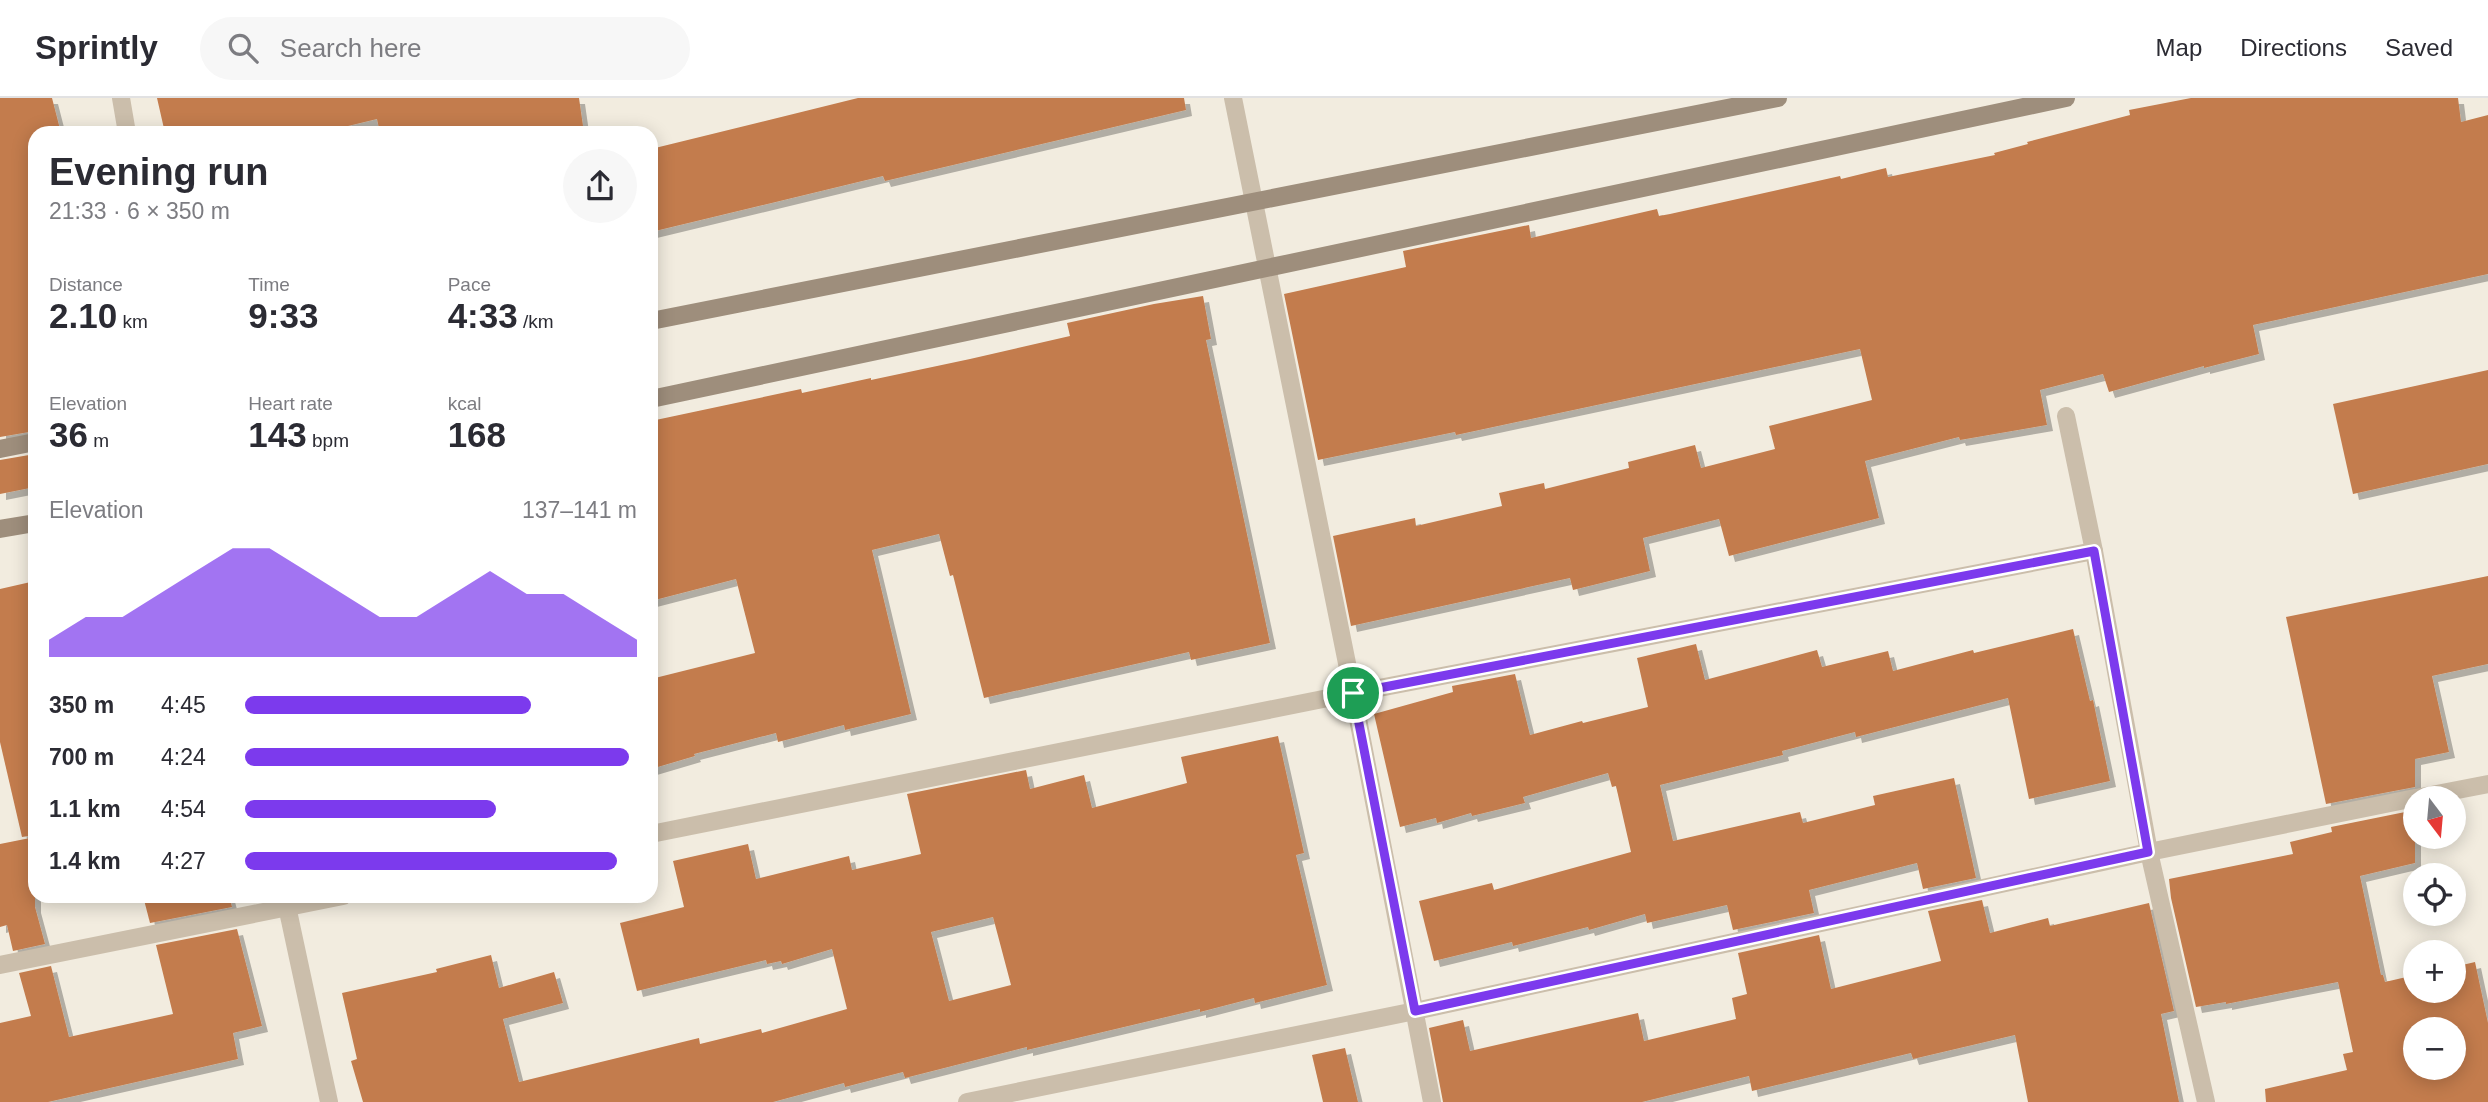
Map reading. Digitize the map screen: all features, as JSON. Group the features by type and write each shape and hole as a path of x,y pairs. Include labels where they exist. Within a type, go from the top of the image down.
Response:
{"main road":[{"path":"658,320 1778,98"},
{"path":"658,397 2066,98"},
{"path":"0,449 28,443"},
{"path":"0,529 28,524"}],"street":[{"path":"121,98 126,126"},
{"path":"1233,98 1432,1102"},
{"path":"2066,416 2094,551 2148,852 2206,1102"},
{"path":"658,833 1353,693 2094,551"},
{"path":"2466,788 2488,784"},
{"path":"967,1102 1415,1011 2148,852 2403,801"},
{"path":"0,965 281,903"},
{"path":"286,903 329,1102"}],"building":[{"path":"0,98 52,98 59,126 28,126 28,432 0,437"},
{"path":"157,98 579,98 583,126 378,126 377,119 348,126 163,126"},
{"path":"858,98 1184,98 1186,110 885,181 883,176 658,230 658,147"},
{"path":"2191,98 2458,98 2461,122 2488,115 2488,274 2253,325 2259,354 2109,392 2103,374 2040,390 2047,425 1960,440 1959,437 1865,461 1879,518 1729,556 1719,519 1643,538 1650,571 1573,590 1570,578 1351,626 1333,536 1415,518 1416,526 1502,506 1499,493 1544,483 1545,489 1629,468 1628,462 1695,445 1701,468 1775,449 1769,426 1872,400 1860,349 1456,435 1455,432 1318,460 1284,294 1406,267 1403,251 1529,225 1531,238 1657,209 1659,216 1886,168 1888,177 1995,155 1994,153 2028,144 2027,142 2130,115 2129,110"},
{"path":"1203,296 1211,339 1206,340 1270,643 1191,660 1189,652 984,698 953,575 950,576 939,534 872,550 911,714 845,730 844,725 778,742 776,733 694,754 695,756 658,767 658,677 755,653 736,579 658,599 658,420 801,389 802,393 871,380 1070,336 1067,323"},
{"path":"2488,370 2488,464 2353,494 2333,404"},
{"path":"28,455 28,488 0,494 0,460"},
{"path":"2488,576 2488,664 2432,676 2449,752 2415,759 2415,786 2403,786 2403,789 2326,804 2286,617"},
{"path":"28,583 28,836 22,837 0,742 0,589"},
{"path":"2073,629 2090,701 2093,700 2110,781 2029,799 2008,698 1856,737 1855,732 1782,751 1783,755 1660,785 1673,841 1800,812 1803,823 1875,805 1873,796 1954,778 1976,878 1923,889 1917,863 1809,890 1814,913 1733,930 1727,905 1647,923 1645,914 1589,930 1588,927 1513,946 1512,942 1434,961 1419,901 1492,883 1494,890 1631,852 1616,786 1612,787 1608,773 1523,797 1525,803 1472,816 1471,813 1437,823 1436,818 1400,827 1374,714 1453,692 1452,686 1515,674 1530,735 1648,707 1637,658 1696,644 1705,680 1817,650 1822,667 1888,651 1893,671 1973,650 1974,653"},
{"path":"1278,736 1304,853 1296,855 1327,985 1255,1003 1254,998 1027,1050 1027,1047 905,1078 903,1072 845,1087 844,1083 773,1102 363,1102 351,1061 357,1059 342,993 437,972 436,969 491,955 499,988 554,972 563,1003 503,1019 519,1082 699,1038 700,1044 761,1029 762,1033 847,1009 832,949 782,964 781,961 767,964 766,960 637,991 620,923 684,907 673,861 748,844 756,879 849,856 852,870 921,854 907,794 1026,770 1030,789 1084,775 1092,808 1187,783 1181,757","holes":["993,917 1011,985 949,1001 931,932"]},
{"path":"2403,812 2403,849 2415,849 2415,863 2403,863 2403,866 2360,876 2381,975 2385,982 2403,978 2403,1003 2466,1003 2466,964 2475,962 2488,1023 2488,1102 2266,1102 2265,1089 2347,1070 2343,1054 2353,1052 2338,982 2226,1004 2196,1007 2169,879 2293,854 2290,842 2332,832 2331,827"},
{"path":"28,838 28,903 35,903 45,944 13,951 7,925 0,927 0,844"},
{"path":"1982,900 1990,933 2048,918 2050,926 2149,903 2174,1011 2161,1014 2179,1102 2028,1102 2015,1035 1913,1059 1911,1053 1752,1091 1749,1076 1642,1102 1443,1102 1429,1028 1463,1020 1470,1051 1638,1013 1644,1041 1736,1019 1732,998 1747,994 1738,953 1819,935 1831,989 1941,961 1928,911"},
{"path":"145,903 231,903 232,907 150,923"},
{"path":"237,929 262,1026 233,1033 238,1059 48,1102 0,1102 0,1023 31,1016 19,973 51,966 69,1037 173,1014 156,945"},
{"path":"1345,1048 1358,1102 1323,1102 1312,1055"}],"route":[{"path":"2094,551 2148,852 1415,1011 1353,693 2094,551"}]}
